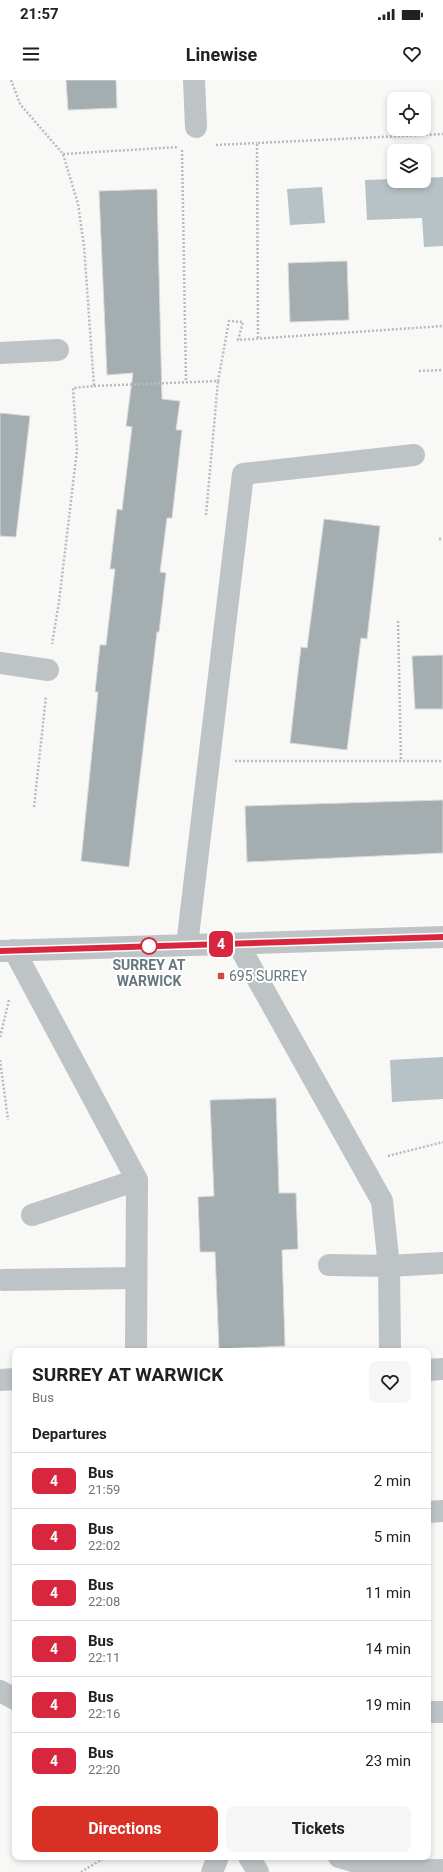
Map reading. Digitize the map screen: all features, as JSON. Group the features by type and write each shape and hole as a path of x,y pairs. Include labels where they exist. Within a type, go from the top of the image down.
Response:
{"street":[{"path":"194,80 196,127"},
{"path":"0,354 58,350"},
{"path":"187,945 244,474 414,456"},
{"path":"0,663 48,670"},
{"path":"136,1348 137,1180 7,950 443,938"},
{"path":"238,944 382,1201 389,1266 390,1348"},
{"path":"32,1214 137,1180"},
{"path":"329,1265 389,1266 443,1263"},
{"path":"3,1280 136,1278"},
{"path":"431,1370 443,1369"},
{"path":"0,1380 12,1379"},
{"path":"431,1512 443,1511"},
{"path":"0,1691 12,1697"},
{"path":"431,1712 443,1712"},
{"path":"212,1872 217,1860"},
{"path":"251,1860 258,1872"},
{"path":"349,1860 386,1871 443,1870"}],"path":[{"path":"11,80 20,104 63,154 78,204 84,246 94,386"},
{"path":"212,145 443,134"},
{"path":"257,143 258,338"},
{"path":"63,154 182,147 186,382"},
{"path":"206,515 218,381 229,321 243,322 238,340 443,326"},
{"path":"419,371 443,370"},
{"path":"34,807 48,670 59,602 77,450 73,388 218,381"},
{"path":"398,621 401,761"},
{"path":"209,761 443,761"},
{"path":"0,1037 9,998"},
{"path":"0,1060 8,1120"},
{"path":"360,1162 443,1143"},
{"path":"81,1872 101,1860"}],"shaded area":[{"path":"443,177 443,246 424,247 422,218 367,220 365,180 387,179 387,188 431,188 431,178"},
{"path":"322,187 325,223 290,225 287,189"},
{"path":"443,1057 443,1099 392,1102 390,1060"}],"building":[{"path":"66,80 116,80 117,108 68,110"},
{"path":"157,189 162,399 180,401 176,430 182,430 172,518 167,518 160,572 166,573 159,632 157,632 129,867 81,861 98,692 95,692 100,645 106,645 115,569 110,569 117,509 122,510 132,427 126,426 133,373 107,375 99,191"},
{"path":"347,261 349,320 290,322 288,263"},
{"path":"0,413 30,416 16,537 0,536"},
{"path":"324,519 380,526 367,639 361,638 347,750 290,743 301,647 307,648"},
{"path":"443,655 443,709 415,709 412,656"},
{"path":"443,800 443,853 247,862 245,806"},
{"path":"276,1098 279,1193 296,1193 298,1249 282,1250 285,1346 219,1348 215,1252 200,1252 198,1197 214,1196 210,1100"}],"bus line":[{"name":"4","path":"0,951 443,937"}],"place":[{"name":"SURREY AT WARWICK","path":"149,946"},
{"name":"695 SURREY","path":"221,976"}]}
